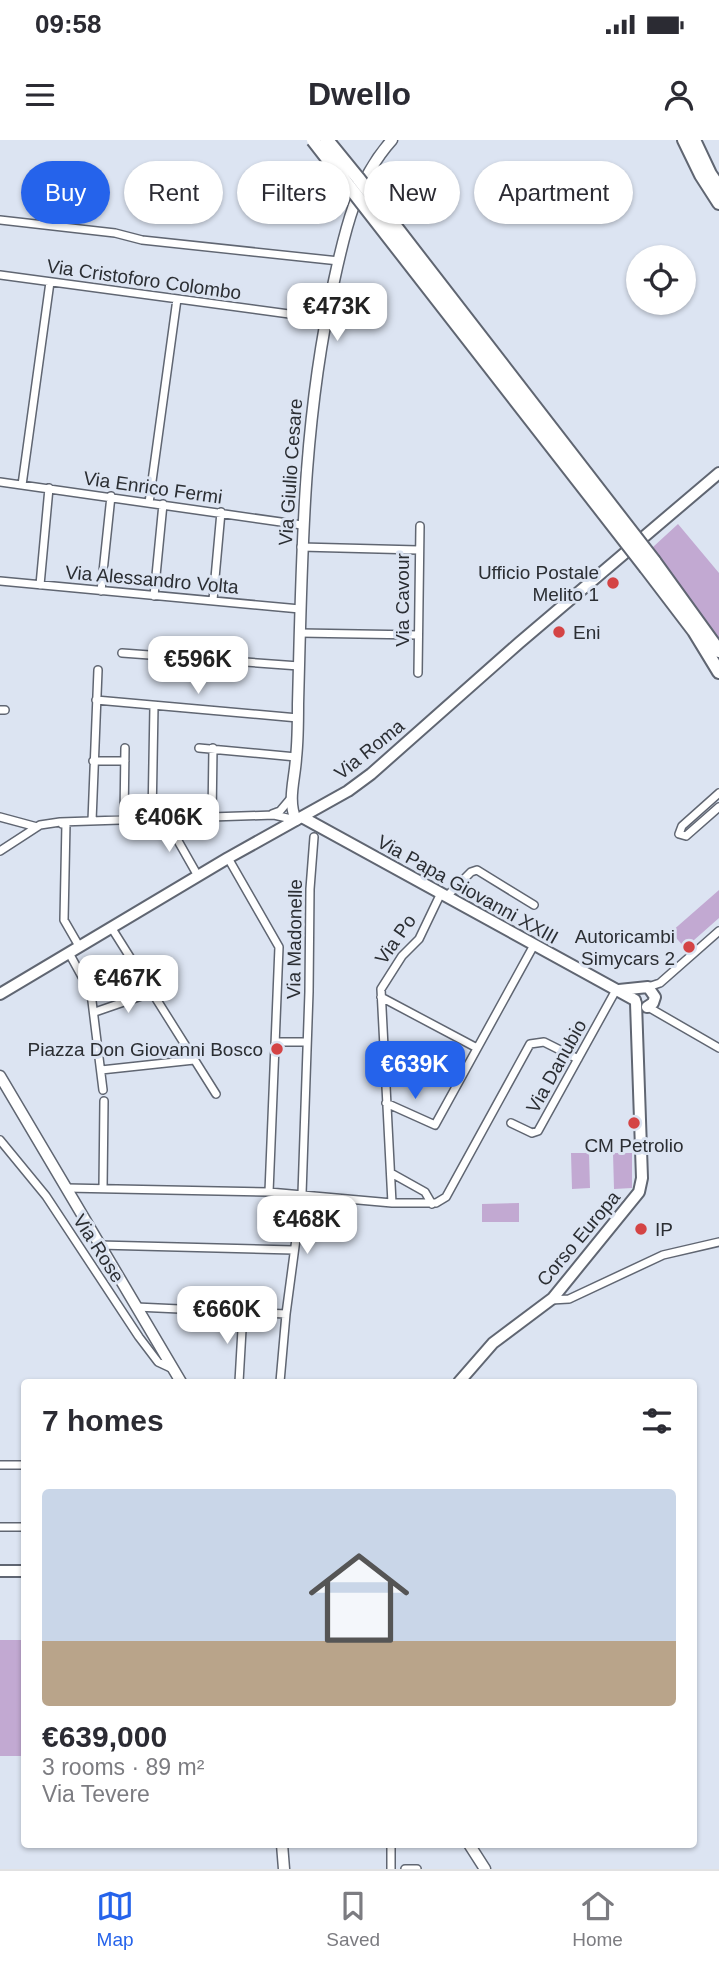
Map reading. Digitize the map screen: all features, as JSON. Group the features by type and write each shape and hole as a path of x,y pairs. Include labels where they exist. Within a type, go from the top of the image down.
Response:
{"highway":[{"path":"313,140 719,651"},
{"path":"327,140 650,565 719,672"},
{"path":"684,140 701,175 719,203"},
{"path":"694,140 719,187"}],"main road":[{"name":"Via Roma","path":"0,994 228,858 284,821 299,819 348,791 719,473"},
{"name":"Via Papa Giovanni XXIII","path":"299,819 616,990"},
{"path":"616,990 647,997"},
{"name":"Corso Europa","path":"462,1379 498,1338 557,1297 639,1192 642,1178 638,1035 647,997"},
{"path":"0,1571 21,1571"}],"street":[{"name":"Via Giulio Cesare","path":"299,819 291,798 298,718 302,525 313,391 348,220 378,157 392,140"},
{"path":"0,220 115,233 142,240 339,261"},
{"name":"Via Cristoforo Colombo","path":"0,275 326,319"},
{"path":"22,485 50,282"},
{"path":"149,503 177,299"},
{"name":"Via Enrico Fermi","path":"0,482 302,525"},
{"path":"40,586 49,488"},
{"path":"101,591 111,496"},
{"path":"154,596 163,505"},
{"path":"213,600 221,512"},
{"name":"Via Cavour","path":"418,673 419,526"},
{"path":"301,547 418,550"},
{"name":"Via Alessandro Volta","path":"0,582 300,609"},
{"path":"300,633 418,635"},
{"path":"122,653 299,666"},
{"path":"92,821 98,670"},
{"path":"96,699 298,718"},
{"path":"152,818 154,706"},
{"path":"124,819 125,748"},
{"path":"199,748 296,757"},
{"path":"212,818 213,748"},
{"path":"93,761 125,761"},
{"path":"719,793 682,826 679,834 686,836 719,807"},
{"path":"0,851 40,825 124,819 268,816 281,811 291,798"},
{"path":"268,816 284,821"},
{"path":"0,817 36,827"},
{"path":"164,818 198,876"},
{"path":"66,823 64,920 92,993 103,1090"},
{"name":"Via Madonelle","path":"280,1379 302,1194 310,889 314,837"},
{"path":"228,858 278,944 269,1192"},
{"name":"Via Po","path":"392,1203 381,997 384,983 405,953 419,939 444,895 471,872 478,870 534,905"},
{"path":"111,928 216,1094"},
{"path":"719,931 647,997 674,1023 719,1048"},
{"path":"386,1103 435,1125 534,945"},
{"name":"Via Danubio","path":"511,1123 537,1133 616,990"},
{"path":"95,1012 153,992"},
{"path":"381,997 477,1048"},
{"path":"275,1042 307,1042"},
{"path":"66,1188 269,1192 392,1203 439,1202 446,1197 530,1044 544,1042 578,1059"},
{"path":"101,1070 194,1060"},
{"path":"0,1076 179,1379"},
{"path":"103,1188 104,1101"},
{"name":"Via Rose","path":"0,1140 46,1196 139,1337 158,1362 173,1369"},
{"path":"391,1173 423,1191 432,1203"},
{"path":"557,1297 576,1296 663,1255 719,1242"},
{"path":"99,1245 294,1250"},
{"path":"568,1280 568,1291 576,1296"},
{"path":"135,1307 286,1314"},
{"path":"239,1379 243,1312"},
{"path":"0,1465 21,1465"},
{"path":"0,1527 21,1527"},
{"path":"282,1848 284,1869"},
{"path":"391,1848 391,1869"},
{"path":"472,1848 485,1869"},
{"path":"405,1869 417,1869"}],"shaded area":[{"path":"678,524 719,573 719,643 653,547"},
{"path":"719,890 719,918 685,948 671,932"},
{"path":"571,1153 589,1153 590,1188 572,1189"},
{"path":"613,1153 632,1153 632,1188 614,1189"},
{"path":"519,1203 519,1222 482,1222 482,1204"},
{"path":"0,1640 21,1640 21,1756 0,1756"}],"place":[{"name":"Ufficio Postale Melito 1","path":"613,583"},
{"name":"Eni","path":"559,632"},
{"name":"Autoricambi Simycars 2","path":"689,947"},
{"name":"Piazza Don Giovanni Bosco","path":"277,1049"},
{"name":"CM Petrolio","path":"634,1123"},
{"name":"IP","path":"641,1229"}]}
